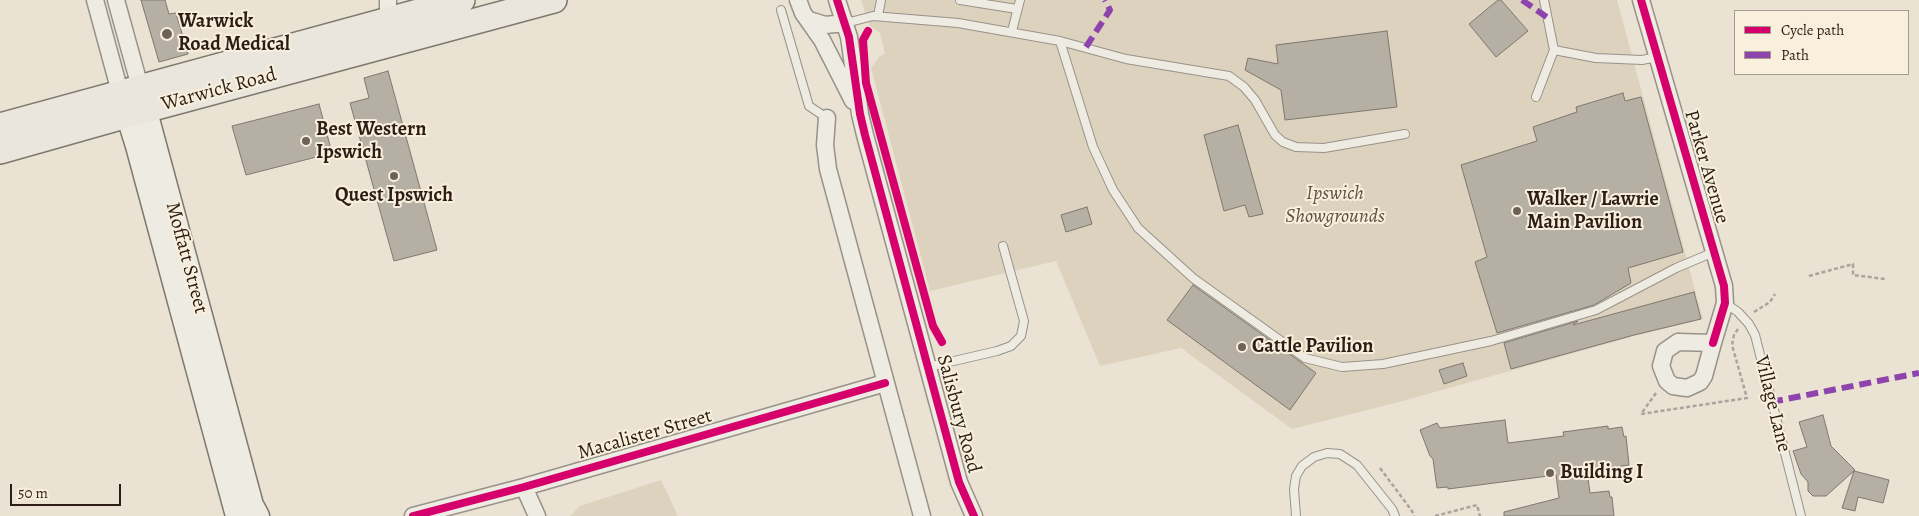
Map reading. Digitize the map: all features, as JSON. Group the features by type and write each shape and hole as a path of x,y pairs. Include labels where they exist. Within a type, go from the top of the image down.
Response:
{"main road":[{"name":"Warwick Road","path":"0,126 133,101 554,0"},
{"name":"Warwick Road","path":"0,151 133,101 388,10 447,2"},
{"name":"Moffatt Street","path":"133,101 237,516"},
{"name":"Moffatt Street","path":"133,101 250,495 258,516"}],"street":[{"name":"Moffatt Street","path":"95,0 133,101"},
{"name":"Moffatt Street","path":"116,0 133,101"},
{"name":"Salisbury Road","path":"798,0 803,13 822,40 860,114"},
{"name":"Salisbury Road","path":"837,0 846,23 860,114 960,482 974,516"},
{"name":"Parker Avenue","path":"1641,0 1724,286 1726,303 1713,344"},
{"path":"809,20 825,24 846,23"},
{"path":"827,118 825,145 828,169 922,516"},
{"name":"Macalister Street","path":"413,516 524,487 885,383"},
{"path":"524,487 538,516"}],"lane":[{"path":"878,16 880,0"},
{"path":"960,0 1017,9"},
{"path":"1012,31 1020,0"},
{"path":"1536,97 1554,50 1544,0"},
{"path":"781,10 809,106 827,118"},
{"path":"846,23 866,16 940,21 1012,31 1060,41 1126,59 1229,76 1244,86 1255,100 1275,135 1283,142 1296,147 1324,148 1405,134"},
{"path":"1060,41 1093,147 1113,190 1138,228 1193,278 1305,358 1342,367 1383,364 1491,341 1596,310 1676,268 1714,252"},
{"path":"1554,50 1596,58 1642,60 1657,57"},
{"path":"928,367 997,352 1011,346 1021,336 1024,321 1003,246"},
{"name":"Village Lane","path":"1726,303 1746,320 1755,335 1801,516"},
{"path":"1296,516 1294,490 1296,476 1302,466 1314,457 1327,453 1340,454 1357,465 1392,509 1395,516"}],"path":[{"path":"1809,276 1853,264 1853,274 1885,279"},
{"path":"1380,468 1414,516"},
{"path":"1435,516 1477,505 1480,516"}],"green space":[{"name":"Ipswich Showgrounds","path":"861,0 1617,0 1703,319 1635,336 1399,402 1292,429 1181,348 1100,366 1056,261 930,291 871,68 880,56 885,54 880,33 870,26"},
{"path":"661,480 678,516 570,516 580,506"}],"building":[{"name":"Warwick Road Medical","path":"141,0 165,0 169,14 176,13 188,54 159,62"},
{"path":"1498,0 1501,0 1528,31 1496,57 1469,24"},
{"path":"1387,31 1397,107 1285,120 1281,90 1245,70 1248,58 1278,64 1276,45"},
{"name":"Quest Ipswich","path":"388,71 437,250 394,261 350,103 369,98 364,78"},
{"path":"1623,93 1625,101 1641,97 1683,252 1628,268 1631,283 1594,305 1497,333 1475,262 1487,257 1461,165 1537,141 1533,127 1577,112 1576,107"},
{"name":"Best Western Ipswich","path":"319,104 332,153 246,175 232,126"},
{"path":"1238,125 1263,214 1249,217 1245,205 1224,211 1204,135"},
{"path":"1087,207 1092,224 1066,232 1061,215"},
{"name":"Cattle Pavilion","path":"1193,285 1316,373 1290,410 1167,320"},
{"path":"1694,292 1701,319 1634,335 1511,369 1504,343 1578,321 1573,325"},
{"path":"1463,363 1467,376 1444,384 1439,370"},
{"path":"1823,415 1831,446 1855,470 1826,496 1813,496 1808,491 1808,482 1801,474 1793,451 1807,447 1799,422"},
{"path":"1505,420 1508,443 1564,436 1563,432 1608,426 1608,429 1622,427 1624,437 1626,436 1629,465 1587,471 1590,493 1609,491 1610,497 1612,497 1614,516 1504,516 1504,512 1559,498 1556,475 1448,489 1448,487 1437,488 1433,459 1430,456 1420,430 1437,423 1440,428"},
{"path":"1854,471 1889,480 1883,503 1858,497 1855,511 1842,508"}],"marked path":[{"path":"1086,47 1110,10 1105,0"},
{"path":"1522,0 1548,18"},
{"path":"1771,402 1919,373"}],"cycle path":[{"path":"837,0 849,37 860,114 865,135 959,482 974,516"},
{"path":"1641,0 1724,286 1725,303 1713,343"},
{"path":"868,31 863,40 866,83 933,326 942,342"},
{"path":"413,516 524,487 885,383"}],"place":[{"name":"Warwick Road Medical","path":"167,34"},
{"name":"Best Western Ipswich","path":"306,141"},
{"name":"Quest Ipswich","path":"394,176"},
{"name":"Walker / Lawrie Main Pavilion","path":"1517,211"},
{"name":"Cattle Pavilion","path":"1242,347"},
{"name":"Building I","path":"1550,473"}]}
